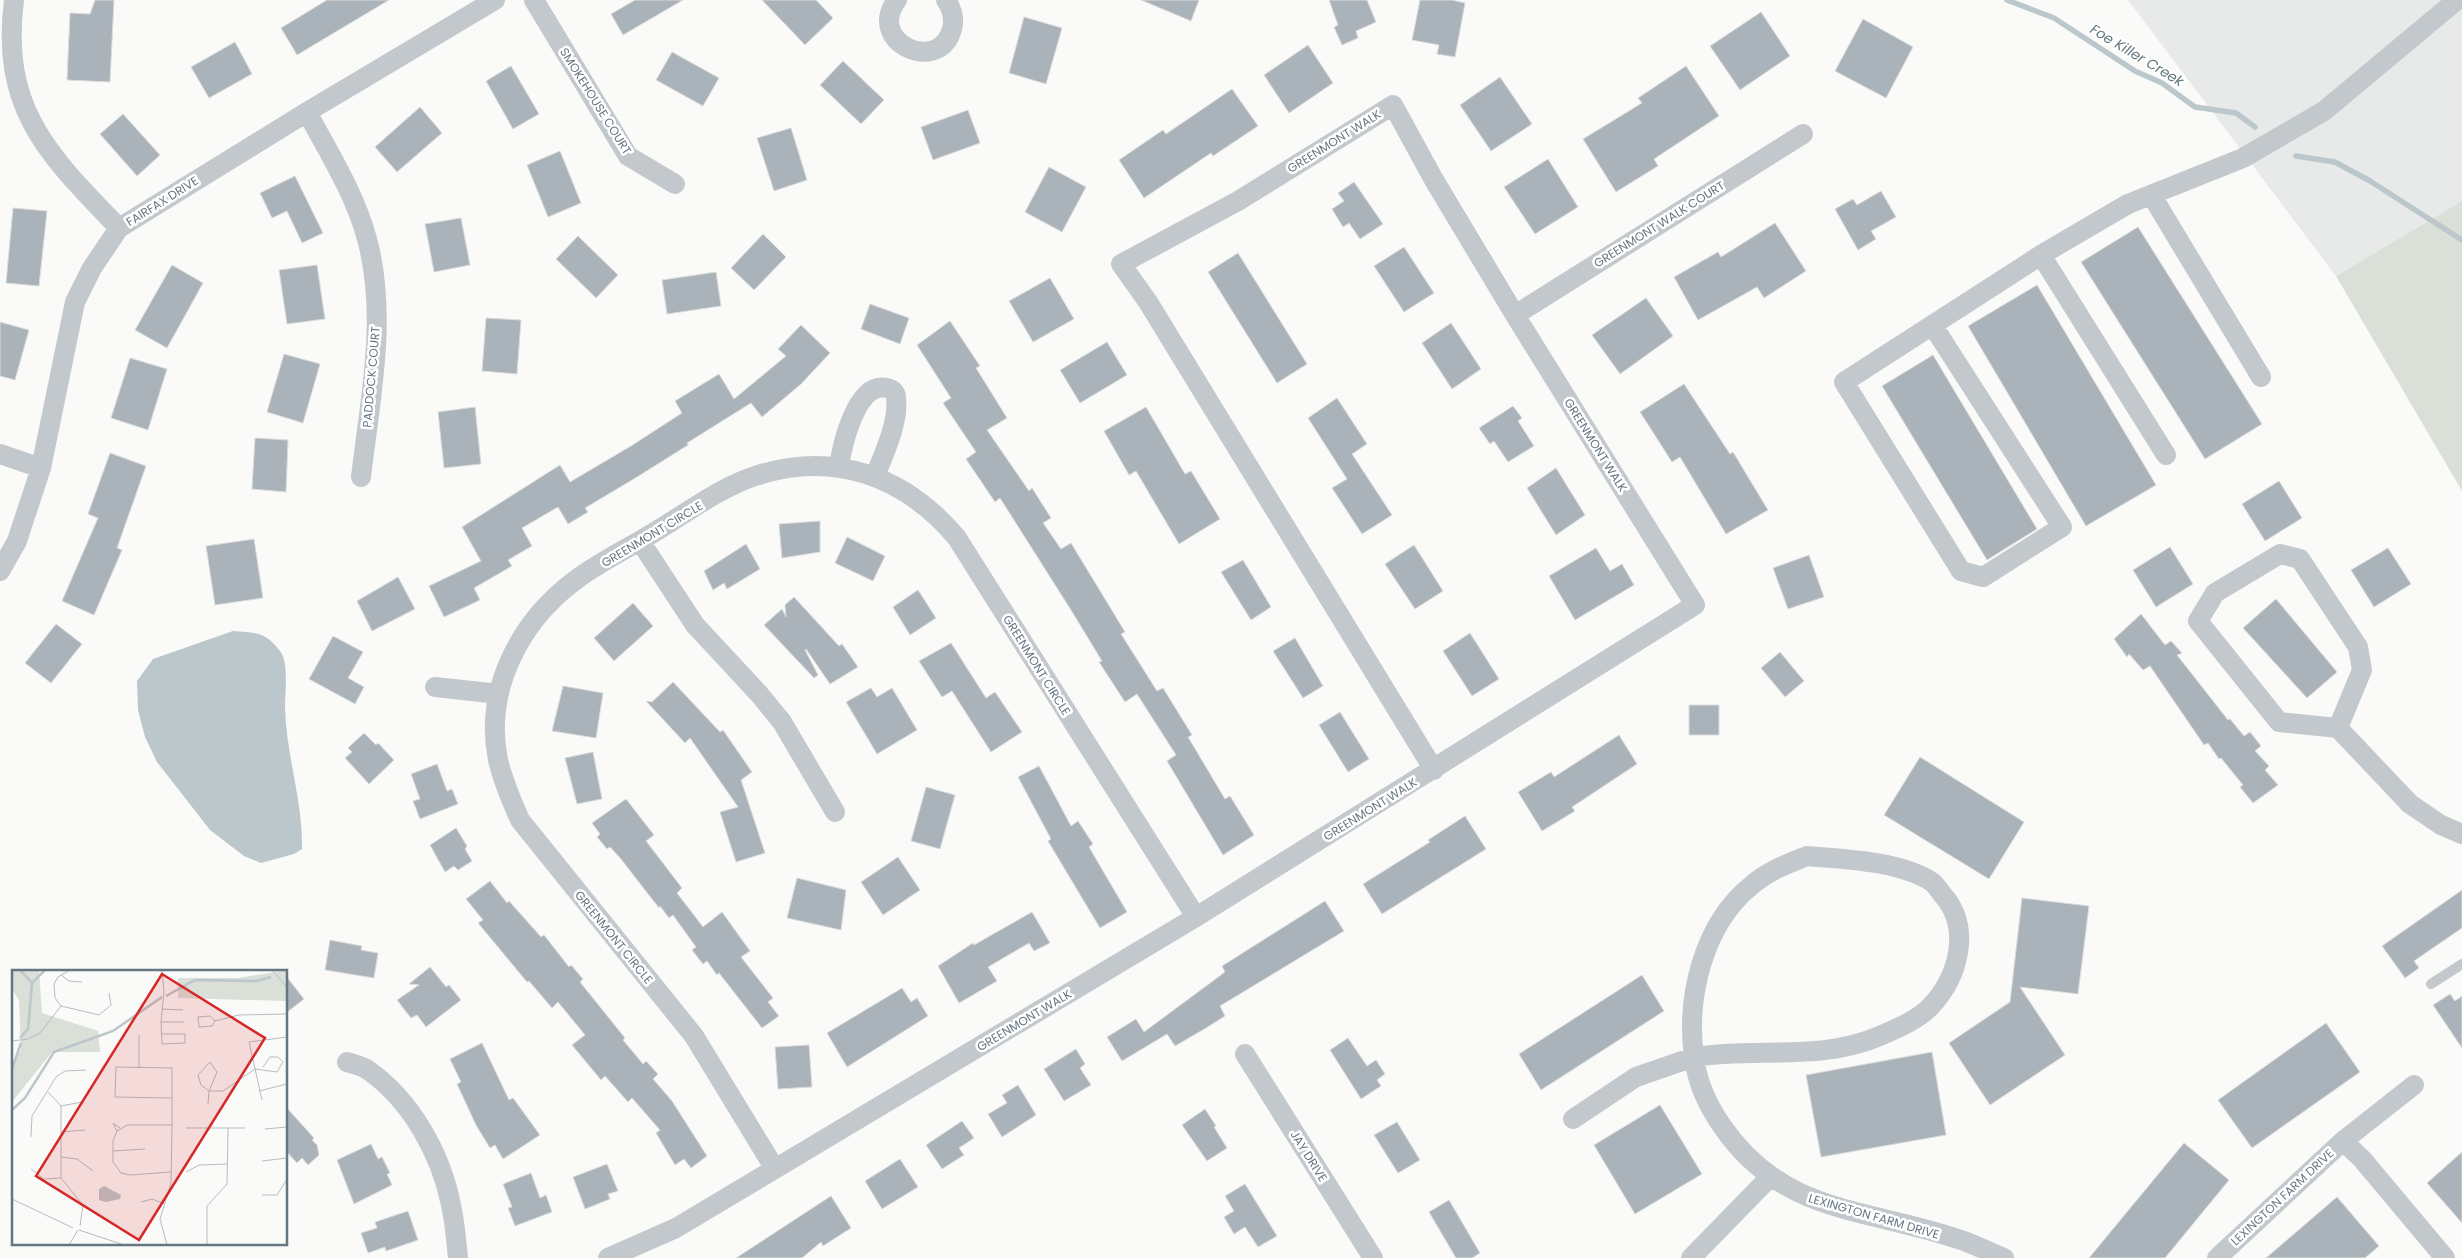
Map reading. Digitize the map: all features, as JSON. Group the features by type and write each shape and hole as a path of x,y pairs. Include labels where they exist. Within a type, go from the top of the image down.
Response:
{"street":[{"path":"14,0 8,24 7,92 43,150 119,228"},
{"name":"FAIRFAX DRIVE","path":"0,571 17,541 41,468 75,302 92,268 119,228 307,112 495,0"},
{"name":"SMOKEHOUSE COURT","path":"534,0 628,156 675,184"},
{"path":"897,0 890,15 893,35 907,49 917,52 937,48 951,33 954,22 952,11 946,0"},
{"path":"1933,326 2062,527 1983,576 1961,571 1844,382 2041,255 2128,204 2243,158 2324,111 2458,0"},
{"name":"GREENMONT WALK","path":"608,1258 676,1228 1196,917 1434,770 1695,604 1515,315 1434,180 1393,105 1238,201 1121,264 1152,310 1434,770"},
{"name":"PADDOCK COURT","path":"307,112 353,199 367,238 374,274 377,336 360,477"},
{"name":"GREENMONT WALK COURT","path":"1515,315 1802,134"},
{"path":"2152,196 2261,377"},
{"path":"2041,255 2166,455"},
{"path":"839,467 850,426 861,399 873,390 887,388 893,390 896,396 896,406 890,437 876,476"},
{"path":"0,454 41,468"},
{"name":"GREENMONT CIRCLE","path":"775,1169 694,1036 520,820 507,792 498,759 496,728 499,694 506,670 515,647 545,606 574,581 726,489 754,476 796,466 839,467 876,476 900,488 920,501 941,519 957,538 1196,917"},
{"path":"640,541 695,625 760,695 782,722 835,812"},
{"path":"2338,728 2362,670 2358,647 2300,559 2280,554 2215,593 2198,621 2279,722 2338,728 2410,804 2441,825 2462,834"},
{"path":"435,687 499,694"},
{"name":"LEXINGTON FARM DRIVE","path":"1694,1057 1720,1053 1814,1052 1854,1045 1881,1036 1930,1008 1947,985 1958,959 1960,931 1951,904 1933,883 1907,871 1851,859 1806,856 1775,869 1752,885 1732,905 1716,928 1704,954 1698,982 1692,1036 1694,1057 1703,1091 1716,1117 1732,1140 1770,1177 1794,1192 1820,1203 1958,1239 2004,1258"},
{"name":"JAY DRIVE","path":"1245,1054 1373,1258"},
{"path":"1573,1119 1636,1077 1694,1057"},
{"path":"347,1062 367,1068 390,1090 414,1118 432,1149 444,1178 452,1206 458,1258"},
{"path":"2343,1141 2414,1085"},
{"name":"LEXINGTON FARM DRIVE","path":"2217,1258 2343,1141 2362,1159 2445,1258"},
{"path":"1691,1258 1770,1177"}],"lane":[{"path":"2431,984 2462,964"}],"shaded area":[{"path":"2128,0 2462,0 2462,201 2336,276"},
{"path":"2462,201 2462,491 2336,276"},
{"path":"233,631 265,636 280,651 286,670 286,725 300,813 302,849 294,854 261,863 244,856 210,830 157,762 145,737 138,710 137,681 153,659"}],"building":[{"path":"95,0 114,0 110,82 67,80 70,13 90,14"},
{"path":"327,0 389,0 297,55 281,28"},
{"path":"635,0 683,0 623,35 611,14"},
{"path":"762,0 816,0 833,18 805,45"},
{"path":"1141,0 1199,0 1191,21"},
{"path":"1329,0 1367,0 1376,22 1356,31 1358,38 1342,45 1334,27 1338,25"},
{"path":"1420,0 1452,0 1465,3 1455,57 1437,54 1439,45 1412,40"},
{"path":"1761,12 1790,56 1740,90 1710,46"},
{"path":"1024,17 1062,28 1046,84 1009,73"},
{"path":"1863,19 1913,47 1886,98 1835,71"},
{"path":"235,42 252,74 209,98 191,67"},
{"path":"1308,45 1333,83 1289,113 1264,75"},
{"path":"672,52 719,78 703,106 656,80"},
{"path":"843,61 884,100 861,124 820,85"},
{"path":"511,66 539,114 513,129 486,81"},
{"path":"1686,66 1719,116 1654,159 1658,166 1616,192 1583,139 1642,103 1638,98"},
{"path":"1500,77 1532,124 1491,151 1460,105"},
{"path":"1232,89 1258,126 1213,156 1211,153 1144,198 1119,160 1163,130 1166,134"},
{"path":"420,107 442,133 397,172 375,147"},
{"path":"968,110 980,143 933,160 921,127"},
{"path":"123,114 160,155 137,176 100,134"},
{"path":"791,128 807,180 774,191 757,138"},
{"path":"560,151 581,203 548,217 527,165"},
{"path":"1548,159 1578,207 1535,234 1504,187"},
{"path":"1049,167 1086,187 1062,232 1025,212"},
{"path":"295,176 323,233 302,243 287,211 272,218 260,193"},
{"path":"1354,182 1383,224 1360,239 1349,223 1343,227 1332,209 1344,201 1338,193"},
{"path":"1881,191 1896,217 1871,231 1876,239 1858,250 1835,209 1853,199 1857,205"},
{"path":"13,208 47,211 39,286 6,283"},
{"path":"461,218 470,265 434,272 425,224"},
{"path":"1775,223 1806,271 1764,298 1757,287 1698,320 1674,277 1718,252 1721,257"},
{"path":"2138,227 2262,424 2205,459 2081,262"},
{"path":"763,234 786,257 754,290 731,268"},
{"path":"578,236 618,275 596,298 556,259"},
{"path":"1404,247 1434,293 1404,312 1374,266"},
{"path":"1238,253 1307,364 1277,383 1208,272"},
{"path":"172,265 203,283 167,348 135,330"},
{"path":"317,265 325,319 287,324 279,270"},
{"path":"716,272 721,306 667,314 662,280"},
{"path":"1050,278 1074,319 1033,342 1009,301"},
{"path":"2037,285 2156,485 2086,526 1968,326"},
{"path":"1646,298 1673,336 1620,374 1592,335"},
{"path":"870,304 909,318 900,344 861,329"},
{"path":"486,318 521,320 517,374 482,371"},
{"path":"950,321 980,366 976,368 1007,418 987,430 1029,491 1032,488 1051,518 1043,523 1061,549 1071,543 1125,632 1121,634 1157,691 1163,688 1192,735 1188,737 1225,799 1230,796 1254,835 1223,855 1167,761 1176,755 1137,694 1125,702 1099,662 1102,661 1071,610 1000,498 995,502 966,459 976,452 943,403 951,398 917,345"},
{"path":"0,322 29,330 15,380 0,376"},
{"path":"1451,323 1481,369 1452,389 1422,343"},
{"path":"801,325 830,353 801,384 762,417 751,403 687,443 688,445 585,508 588,512 568,524 558,507 522,528 532,546 508,560 512,566 474,588 480,600 444,617 429,586 481,561 462,527 560,465 570,482 631,446 682,413 675,401 719,374 734,399 786,356 778,349"},
{"path":"1107,342 1127,375 1080,403 1060,370"},
{"path":"284,354 320,364 303,423 267,412"},
{"path":"1933,355 2037,529 1987,560 1882,386"},
{"path":"130,358 167,369 148,430 111,418"},
{"path":"1684,384 1730,454 1733,452 1768,510 1726,534 1680,457 1672,462 1640,412"},
{"path":"1337,398 1367,444 1352,454 1392,515 1362,534 1332,488 1347,479 1308,418"},
{"path":"1513,406 1522,418 1518,421 1534,446 1508,462 1494,441 1490,444 1479,428"},
{"path":"475,407 481,464 444,468 438,412"},
{"path":"1146,407 1185,474 1191,471 1220,519 1179,544 1136,471 1129,475 1104,431"},
{"path":"255,438 288,440 286,492 252,489"},
{"path":"110,453 146,466 117,548 122,550 94,615 62,601 98,518 88,514"},
{"path":"1556,468 1585,515 1556,535 1527,488"},
{"path":"2279,481 2302,518 2265,541 2242,504"},
{"path":"820,521 820,552 782,558 779,524"},
{"path":"847,537 885,556 873,581 835,563"},
{"path":"254,539 263,598 215,605 206,546"},
{"path":"746,544 760,569 727,589 724,583 713,590 704,571"},
{"path":"1414,545 1443,591 1415,609 1385,564"},
{"path":"2170,547 2193,584 2156,607 2133,570"},
{"path":"1596,548 1610,571 1622,564 1634,585 1575,620 1549,576"},
{"path":"2388,548 2411,584 2374,607 2351,570"},
{"path":"1809,555 1824,597 1788,609 1773,568"},
{"path":"1243,560 1271,607 1251,620 1221,572"},
{"path":"398,577 415,609 372,631 357,601"},
{"path":"918,590 936,618 910,635 893,607"},
{"path":"794,597 839,646 842,644 858,667 830,684 806,649 818,675 814,678 764,625 782,609 786,617 785,605"},
{"path":"2276,599 2337,672 2307,698 2243,628"},
{"path":"633,603 653,626 614,661 594,638"},
{"path":"2141,614 2165,645 2171,641 2182,653 2177,655 2228,720 2230,719 2244,736 2250,732 2261,746 2255,751 2269,766 2265,770 2278,785 2253,803 2240,787 2243,785 2221,758 2219,759 2208,743 2204,745 2150,666 2143,670 2129,654 2127,657 2114,639"},
{"path":"56,624 82,644 51,683 25,663"},
{"path":"1470,633 1499,679 1472,696 1443,651"},
{"path":"333,636 363,652 348,678 364,687 355,704 309,679"},
{"path":"1295,638 1323,686 1303,698 1273,651"},
{"path":"951,643 986,698 995,692 1022,732 991,752 952,691 942,697 919,661"},
{"path":"1780,652 1804,681 1785,697 1761,668"},
{"path":"673,682 720,732 723,730 752,772 741,780 765,853 736,862 720,812 738,807 690,738 685,743 646,701 652,702"},
{"path":"563,686 603,693 596,738 552,731"},
{"path":"871,688 877,697 892,688 917,730 877,754 846,702"},
{"path":"1689,705 1719,705 1719,735 1689,735"},
{"path":"1340,712 1369,759 1348,772 1319,725"},
{"path":"364,733 376,745 378,743 394,760 369,784 345,758 352,752 348,748"},
{"path":"1619,735 1637,764 1572,807 1575,811 1542,831 1518,792 1551,772 1554,777"},
{"path":"593,752 602,799 577,804 565,758"},
{"path":"1920,757 2024,822 1989,879 1884,815"},
{"path":"437,764 447,791 452,789 458,804 420,819 413,801 420,799 411,774"},
{"path":"1039,766 1071,826 1078,821 1093,844 1089,847 1127,912 1100,928 1048,841 1051,839 1018,777"},
{"path":"926,787 955,795 940,849 911,841"},
{"path":"626,799 654,835 646,841 682,888 677,893 703,927 722,912 750,951 741,957 773,998 768,1002 779,1016 762,1028 719,973 717,975 707,961 703,964 692,950 696,947 673,915 669,918 660,906 659,908 621,859 610,847 607,849 597,837 600,834 592,823"},
{"path":"1465,816 1486,849 1382,914 1363,884 1430,842 1428,840"},
{"path":"456,828 467,846 465,849 472,861 458,870 454,866 445,872 430,845"},
{"path":"898,857 920,890 883,915 861,882"},
{"path":"797,878 846,890 841,930 787,918"},
{"path":"490,881 507,903 509,901 541,937 544,935 569,967 571,965 583,979 580,982 625,1038 623,1040 643,1064 646,1061 658,1074 653,1079 672,1101 707,1156 691,1168 684,1159 675,1165 656,1133 660,1130 632,1098 628,1102 605,1076 601,1080 572,1045 585,1035 558,1002 552,1008 529,981 527,982 478,923 483,920 466,899"},
{"path":"2462,890 2462,928 2414,961 2419,968 2405,978 2382,946"},
{"path":"2022,898 2089,906 2078,994 2020,987 2065,1055 1990,1105 1949,1043 2010,1002"},
{"path":"1325,901 1344,931 1220,1006 1225,1016 1206,1028 1175,1046 1167,1034 1122,1061 1107,1037 1136,1019 1144,1032 1225,972 1222,966"},
{"path":"1032,912 1050,943 1034,951 1029,943 988,967 997,981 959,1003 938,966 973,943 974,945"},
{"path":"330,940 362,946 361,950 378,953 374,978 325,970"},
{"path":"430,967 446,987 449,985 461,1000 426,1027 417,1015 411,1018 397,1000 419,985 409,984"},
{"path":"1642,975 1664,1011 1541,1090 1519,1054"},
{"path":"288,979 304,999 288,1011"},
{"path":"902,988 911,1002 917,998 928,1016 847,1067 827,1033"},
{"path":"2450,994 2455,1001 2462,996 2462,1048 2433,1005"},
{"path":"2326,1023 2360,1072 2252,1148 2218,1100"},
{"path":"1348,1038 1367,1066 1376,1060 1385,1074 1377,1080 1381,1086 1361,1099 1330,1050"},
{"path":"482,1043 509,1100 513,1098 540,1135 503,1159 495,1145 490,1148 476,1125 457,1084 461,1082 450,1059"},
{"path":"809,1045 812,1087 778,1089 775,1047"},
{"path":"1076,1049 1085,1064 1080,1068 1091,1085 1064,1101 1044,1069"},
{"path":"1932,1052 1946,1135 1821,1157 1806,1075"},
{"path":"1018,1085 1036,1115 1002,1137 988,1114 1007,1103 1002,1095"},
{"path":"1660,1105 1702,1174 1635,1214 1594,1145"},
{"path":"288,1109 314,1138 312,1140 317,1145 319,1155 308,1165 302,1158 297,1163 288,1153"},
{"path":"1205,1109 1227,1148 1207,1161 1182,1125"},
{"path":"962,1121 974,1138 959,1148 964,1155 942,1169 926,1145"},
{"path":"1397,1122 1420,1160 1398,1173 1374,1135"},
{"path":"2184,1143 2229,1180 2165,1258 2089,1258"},
{"path":"371,1144 378,1159 382,1157 390,1173 387,1174 392,1185 354,1204 337,1160"},
{"path":"2462,1152 2462,1223 2427,1183"},
{"path":"900,1159 918,1187 882,1209 865,1181"},
{"path":"607,1164 618,1191 608,1194 610,1199 585,1209 573,1177"},
{"path":"531,1173 540,1198 546,1195 552,1212 515,1226 508,1208 512,1207 503,1184"},
{"path":"1245,1184 1277,1236 1258,1247 1245,1227 1234,1234 1224,1217 1234,1211 1225,1196"},
{"path":"831,1196 851,1228 823,1246 821,1242 802,1258 736,1258"},
{"path":"2337,1197 2379,1246 2365,1258 2266,1258"},
{"path":"1449,1200 1480,1253 1472,1258 1456,1258 1429,1212"},
{"path":"408,1211 418,1240 386,1251 385,1247 368,1253 361,1233 377,1228 375,1222"}],"waterway":[{"name":"Foe Killer Creek","path":"2007,0 2054,18 2135,71 2162,83 2195,107 2236,113 2255,127"},
{"name":"Foe Killer Creek","path":"2296,156 2335,162 2370,181 2462,240"}]}
